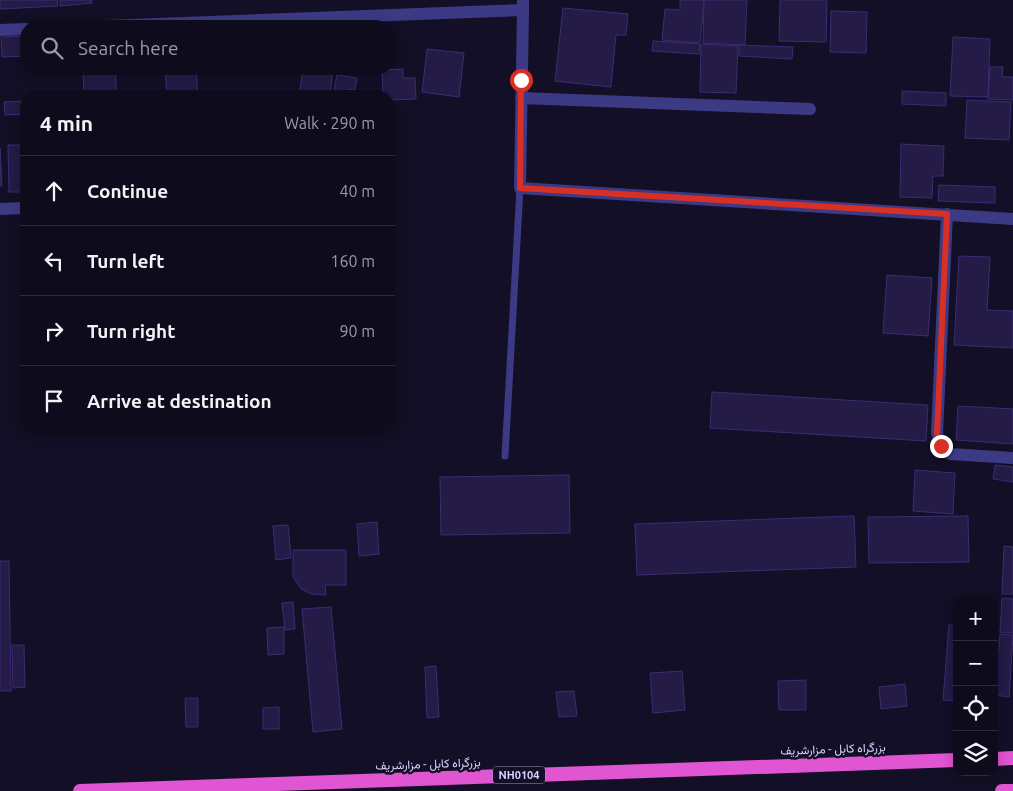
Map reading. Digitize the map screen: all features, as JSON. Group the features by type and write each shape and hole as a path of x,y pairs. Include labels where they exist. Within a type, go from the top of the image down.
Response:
{"highway":[{"path":"998,759 1013,758"},
{"name":"بزرگراه کابل - مزارشریف","path":"80,791 953,760"},
{"path":"1002,791 1013,791"}],"street":[{"path":"224,20 523,5 520,188 1013,219"},
{"path":"0,30 20,29"},
{"path":"522,98 810,109"},
{"path":"0,209 20,208"},
{"path":"947,214 937,434 941,446 950,454 1013,458"}],"lane":[{"path":"505,456 520,188"}],"building":[{"path":"0,0 57,0 58,6 0,9"},
{"path":"60,0 92,0 92,3 60,6"},
{"path":"680,0 704,0 700,43 662,40 665,9 680,10"},
{"path":"704,0 747,0 745,45 703,43"},
{"path":"780,0 827,0 826,42 779,41"},
{"path":"563,8 628,14 626,35 616,35 611,87 555,81"},
{"path":"831,11 867,12 866,53 830,52"},
{"path":"20,36 20,56 2,57 1,37"},
{"path":"953,37 990,39 988,97 950,96"},
{"path":"653,41 700,44 699,54 652,51"},
{"path":"701,44 738,46 736,93 700,92"},
{"path":"739,45 793,47 792,59 739,56"},
{"path":"427,49 464,53 459,97 422,92"},
{"path":"990,67 1003,67 1002,77 1013,77 1013,100 988,99"},
{"path":"395,69 403,69 403,78 415,78 416,99 395,100 395,90 383,90 382,75 395,75"},
{"path":"83,75 115,75 117,90 84,90"},
{"path":"165,75 196,75 198,90 167,90"},
{"path":"302,75 332,75 331,90 300,90"},
{"path":"337,75 357,78 355,90 334,90"},
{"path":"902,91 946,93 946,106 902,104"},
{"path":"967,100 1011,102 1009,140 965,138"},
{"path":"20,101 20,114 5,115 4,102"},
{"path":"901,144 944,146 943,176 933,176 932,198 900,197"},
{"path":"8,145 20,145 20,192 9,192"},
{"path":"0,148 2,186 0,186"},
{"path":"939,185 995,187 995,203 938,201"},
{"path":"959,256 990,257 987,310 1013,311 1013,348 954,345"},
{"path":"887,275 932,278 928,336 883,333"},
{"path":"712,392 928,405 926,441 710,428"},
{"path":"958,406 1013,409 1013,444 956,440"},
{"path":"995,465 1013,467 1013,482 993,479"},
{"path":"915,470 955,473 953,514 913,511"},
{"path":"569,475 570,533 441,535 440,477"},
{"path":"854,516 856,567 637,575 635,524"},
{"path":"968,516 969,562 869,563 868,517"},
{"path":"377,522 379,554 359,556 357,524"},
{"path":"288,525 291,558 276,560 273,526"},
{"path":"1004,546 1013,547 1013,594 1002,594"},
{"path":"293,550 346,550 346,585 325,585 326,595 312,594 301,589 293,577"},
{"path":"0,561 9,561 11,691 0,691"},
{"path":"1002,598 1013,599 1013,633 1000,632"},
{"path":"293,602 295,629 285,630 282,603"},
{"path":"331,607 342,729 313,732 302,609"},
{"path":"949,625 953,625 953,701 943,700"},
{"path":"284,627 284,654 268,655 267,628"},
{"path":"1000,634 1013,635 1009,697 998,696"},
{"path":"12,645 24,645 25,687 13,688"},
{"path":"436,666 439,717 427,718 425,667"},
{"path":"682,671 685,710 653,713 650,673"},
{"path":"806,680 806,710 779,710 778,681"},
{"path":"905,684 907,706 881,709 879,687"},
{"path":"574,691 577,716 559,717 556,692"},
{"path":"185,698 198,698 198,727 186,727"},
{"path":"279,707 279,729 263,729 263,708"}],"route":[{"path":"521,80 520,188 947,214 937,434 941,446"}]}
